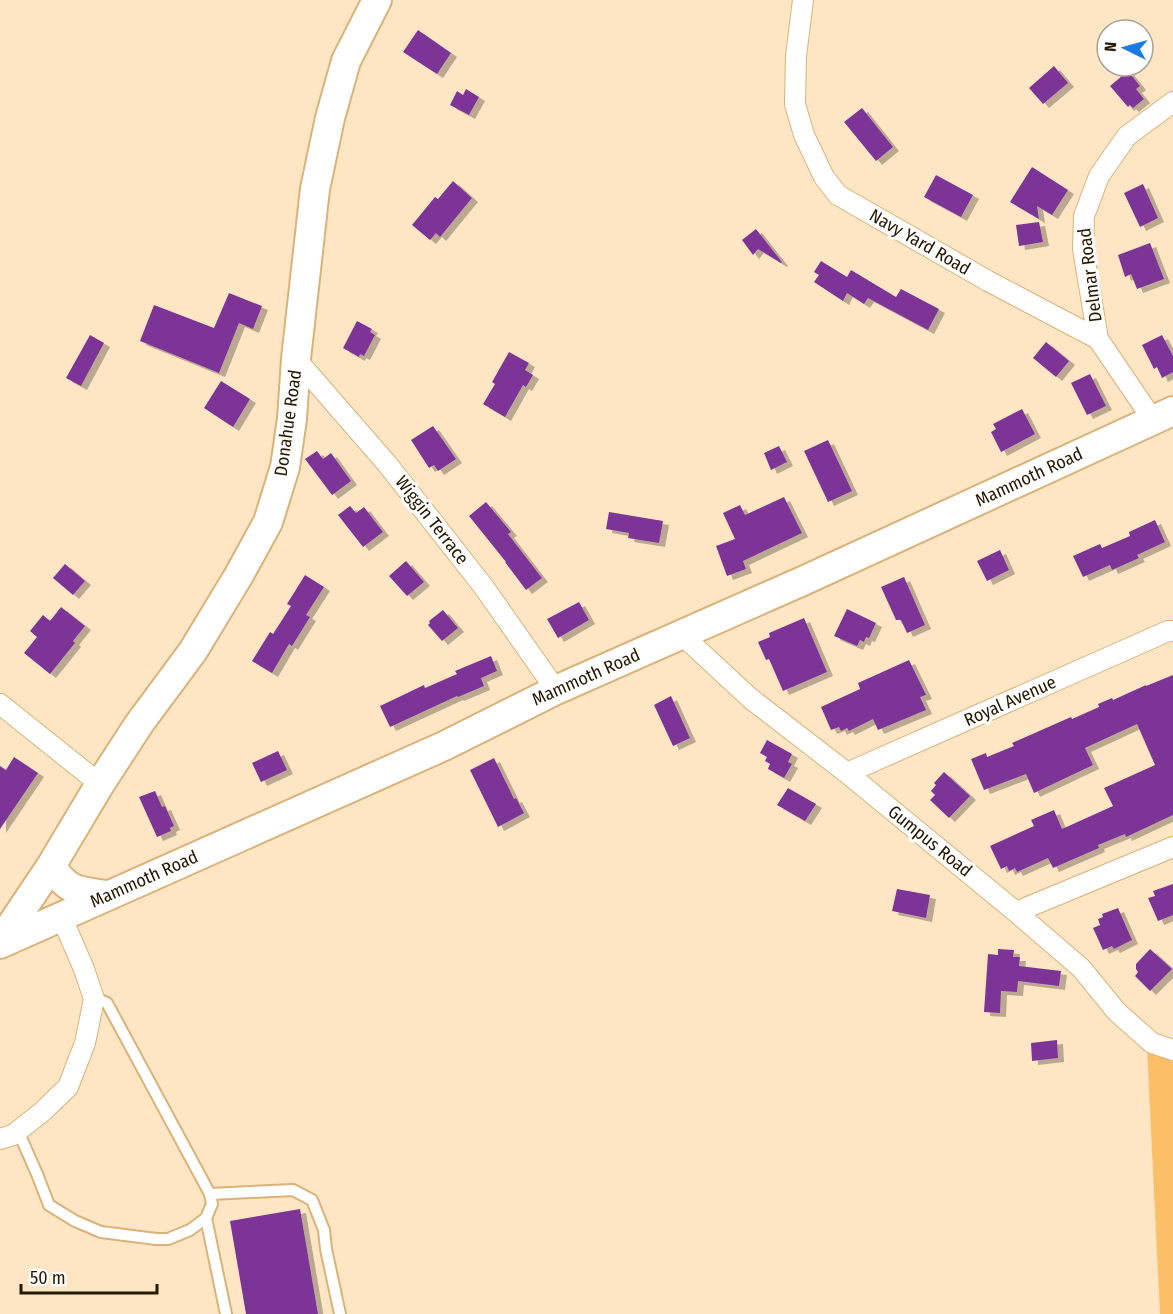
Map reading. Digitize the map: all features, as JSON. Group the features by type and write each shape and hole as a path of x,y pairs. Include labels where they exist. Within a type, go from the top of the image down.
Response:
{"main road":[{"name":"Donahue Road","path":"0,943 51,866 100,784 193,651 268,522 285,467 292,419 296,359 315,189 330,118 346,61 377,0"},
{"name":"Mammoth Road","path":"0,943 444,746 556,690 805,580 1163,415"},
{"path":"51,866 65,885 78,891 107,895"}],"street":[{"name":"Navy Yard Road","path":"802,0 796,56 795,104 804,135 824,177 838,195 988,281 1098,339 1163,415"},
{"name":"Delmar Road","path":"1098,339 1083,249 1084,216 1099,176 1127,136 1173,102"},
{"name":"Wiggin Terrace","path":"296,359 387,465 483,586 556,690"},
{"name":"Royal Avenue","path":"847,773 1168,630 1173,631"},
{"name":"Gumpus Road","path":"682,635 750,698 847,773 1016,912 1080,968 1117,1012 1152,1042 1173,1050"},
{"path":"2,711 100,784"},
{"path":"1016,912 1173,848"},
{"path":"9,1135 42,1112 68,1087 85,1043 94,999 62,916"}],"lane":[{"path":"9,1135 37,1174 49,1205 61,1214 101,1232 168,1239 190,1230 206,1218 212,1204 210,1194 106,1004 94,999"},
{"path":"210,1194 293,1190 312,1200 324,1230 340,1314"},
{"path":"206,1218 226,1314"}],"shaded area":[{"path":"1147,1048 1173,1060 1173,1314 1160,1314"}],"building":[{"path":"418,30 451,53 437,74 403,52"},
{"path":"1054,66 1068,83 1043,104 1029,88"},
{"path":"1120,78 1134,78 1140,86 1136,89 1144,99 1133,108 1130,105 1128,107 1110,86"},
{"path":"466,89 479,97 469,115 450,105 457,91 463,95"},
{"path":"862,108 893,147 876,161 844,122"},
{"path":"1032,167 1068,190 1052,215 1037,206 1039,219 1010,202"},
{"path":"936,175 973,195 961,217 924,197"},
{"path":"453,181 472,198 440,237 436,233 430,240 412,225 435,197 438,199"},
{"path":"1143,184 1158,218 1140,227 1124,193"},
{"path":"1039,222 1043,242 1019,246 1016,225"},
{"path":"756,229 781,263 758,249 753,255 742,240"},
{"path":"1150,243 1164,279 1137,289 1131,274 1125,277 1118,255"},
{"path":"821,261 847,277 851,270 896,297 901,289 939,309 928,330 868,298 864,304 847,293 843,301 814,282 819,275 814,272"},
{"path":"229,293 262,306 253,329 239,323 219,373 140,341 154,305 214,328"},
{"path":"357,321 372,329 370,332 375,335 364,356 360,354 359,357 343,348"},
{"path":"90,335 104,343 81,386 66,378"},
{"path":"1162,335 1173,356 1173,372 1162,378 1157,367 1154,369 1142,345"},
{"path":"1046,342 1069,361 1056,377 1033,358"},
{"path":"509,352 529,363 525,370 533,375 526,387 523,385 505,417 483,404"},
{"path":"1090,374 1106,406 1087,415 1071,383"},
{"path":"221,381 250,399 233,427 204,408"},
{"path":"1022,409 1035,434 1001,452 991,432 996,429 993,424"},
{"path":"433,426 456,459 438,471 434,465 429,468 411,440"},
{"path":"828,440 852,491 828,502 804,451"},
{"path":"779,446 787,462 771,470 764,453"},
{"path":"317,451 323,459 331,453 351,481 332,495 305,459"},
{"path":"784,497 802,533 743,561 746,569 727,576 716,546 735,539 723,513 740,505 745,515"},
{"path":"486,502 511,532 508,534 542,578 526,590 469,516"},
{"path":"350,506 356,513 364,507 383,532 363,547 338,515"},
{"path":"609,512 663,521 659,543 628,538 629,533 606,529"},
{"path":"1155,520 1165,542 1137,555 1139,558 1112,570 1110,565 1083,577 1073,556 1100,544 1102,548 1130,536 1129,532"},
{"path":"1000,550 1009,570 987,581 977,561"},
{"path":"406,561 424,582 407,596 389,576"},
{"path":"65,564 85,581 73,595 53,578"},
{"path":"305,575 324,587 306,615 310,617 292,646 289,644 272,673 252,661 270,632 273,634 291,606 287,604"},
{"path":"904,577 925,625 907,633 901,620 896,620 881,587"},
{"path":"579,602 589,620 558,638 547,619"},
{"path":"61,607 85,626 73,641 75,643 50,674 24,653 37,637 30,631 43,615 50,621"},
{"path":"847,609 876,623 869,638 866,637 864,642 860,640 857,646 834,636"},
{"path":"443,610 458,628 442,641 428,625 429,621"},
{"path":"804,618 827,672 783,691 769,659 766,660 758,642 770,637 769,633"},
{"path":"491,656 497,671 481,678 484,686 390,727 380,706 424,685 425,688 457,674 455,671"},
{"path":"909,660 926,695 920,697 926,710 878,730 873,719 849,731 847,728 841,731 839,727 831,730 821,707 860,689 858,683"},
{"path":"1173,675 1173,815 1126,837 1125,834 1098,845 1099,848 1053,868 1048,858 1017,872 1015,868 1009,871 1007,866 1001,869 990,846 1034,826 1031,820 1054,810 1062,829 1113,806 1104,788 1155,765 1137,724 1085,748 1093,765 1034,793 1026,774 984,790 971,759 986,753 987,757 1014,746 1012,743 1099,707 1098,704"},
{"path":"671,696 690,738 673,746 654,705"},
{"path":"767,740 792,754 788,762 792,764 784,778 768,769 770,764 765,761 767,757 760,753"},
{"path":"278,751 287,770 261,782 252,763"},
{"path":"14,757 38,773 0,829 0,766 6,770"},
{"path":"494,758 514,799 516,798 524,813 498,827 470,770"},
{"path":"944,772 970,796 949,818 930,800 935,795 931,791 936,785 934,783"},
{"path":"788,788 816,804 805,821 777,805"},
{"path":"155,791 174,826 170,828 171,831 157,837 139,797"},
{"path":"1173,884 1173,915 1158,921 1148,898 1155,896 1153,891"},
{"path":"897,889 930,895 926,918 892,911"},
{"path":"1118,908 1132,940 1114,949 1112,946 1103,950 1093,928 1100,925 1098,919 1103,917 1102,914"},
{"path":"998,949 1014,950 1013,957 1020,957 1019,966 1061,971 1059,986 1018,981 1017,992 1001,991 1000,1013 984,1012 988,954 998,955"},
{"path":"1150,949 1172,969 1150,991 1135,976 1138,972 1136,964"},
{"path":"1057,1040 1058,1058 1032,1061 1031,1043"},
{"path":"300,1209 318,1314 246,1314 230,1221"}]}
